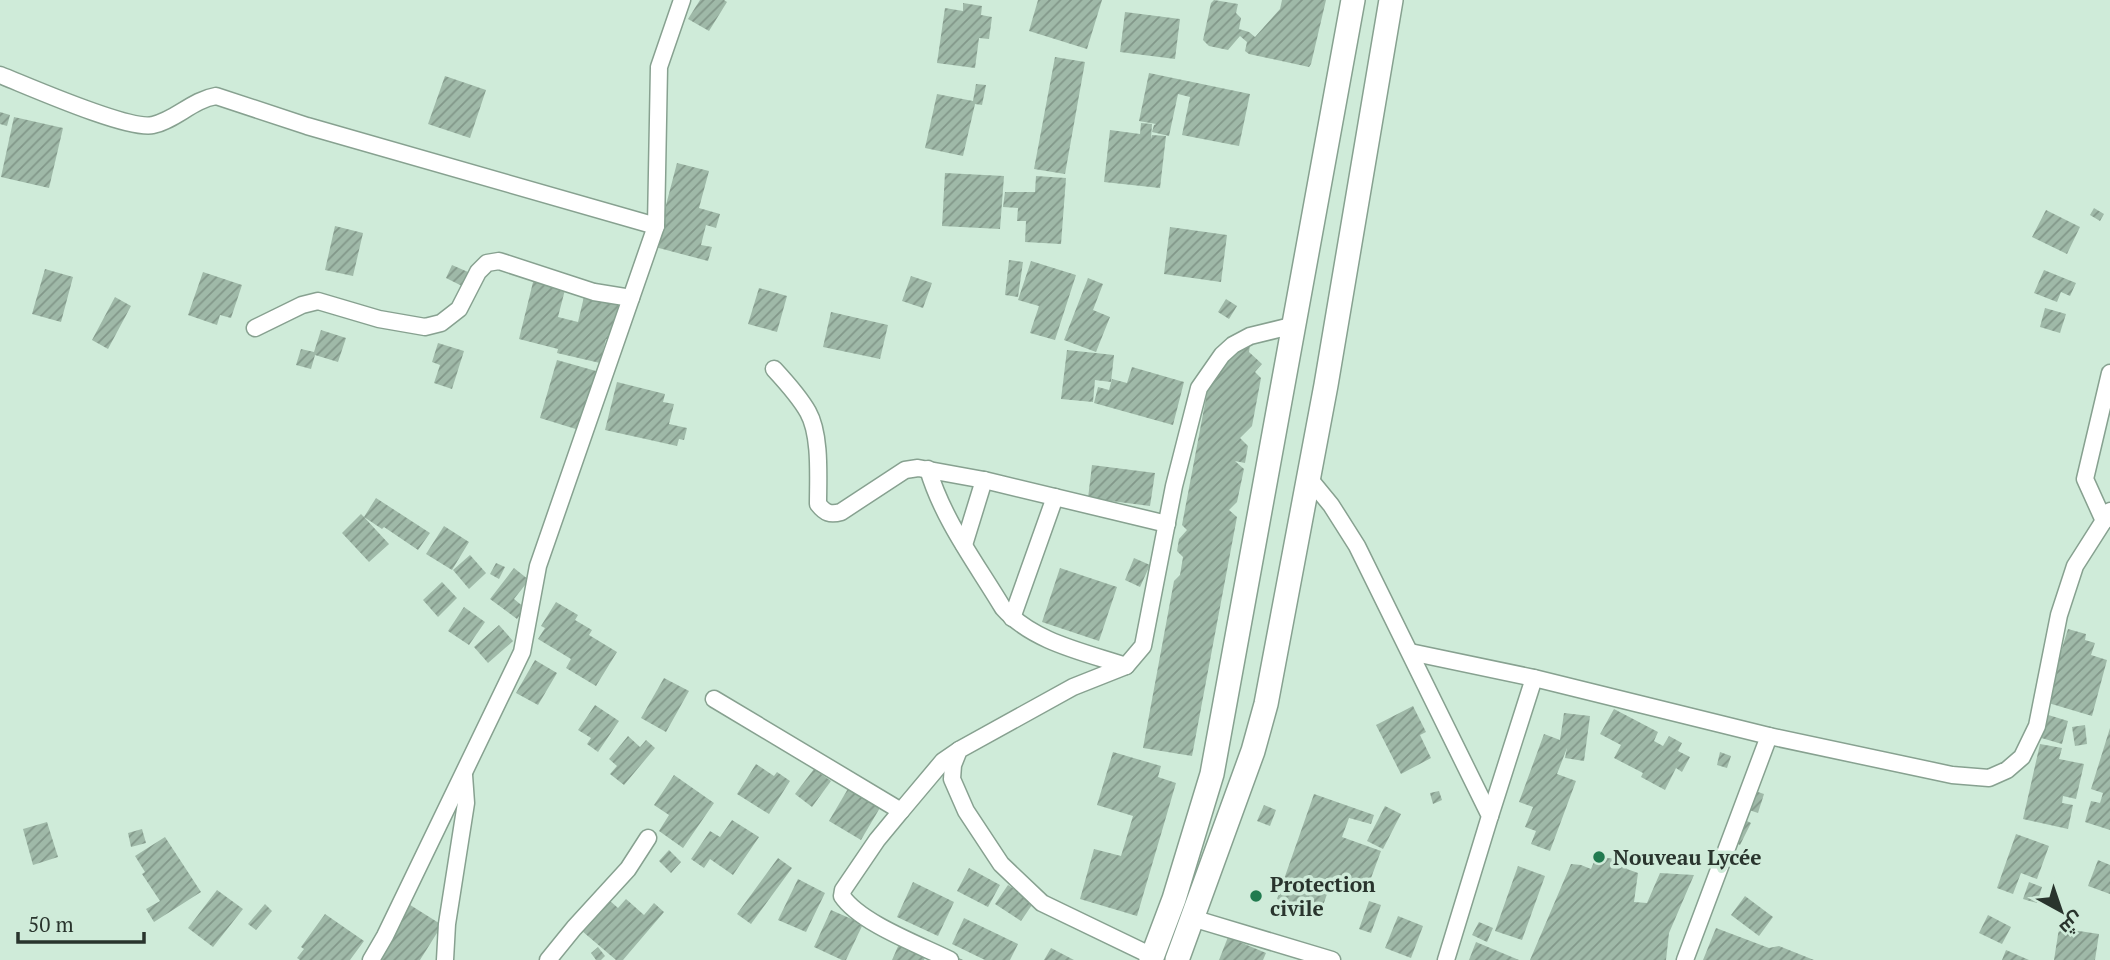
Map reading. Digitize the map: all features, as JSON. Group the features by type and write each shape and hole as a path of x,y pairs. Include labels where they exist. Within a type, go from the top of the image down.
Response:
{"main road":[{"path":"1152,958 1174,899 1212,774 1353,0"},
{"path":"1177,960 1253,751 1278,644 1326,385 1391,0"}],"street":[{"path":"371,960 522,652 538,566 656,226 659,67 682,0"},
{"path":"0,75 113,118 149,126 167,121 204,97 216,96 307,126 656,226"},
{"path":"255,328 302,305 318,301 379,319 425,327 441,323 459,309 478,272 487,263 499,261 594,292 631,298"},
{"path":"950,960 879,925 849,906 842,896 843,890 877,840 943,761 1073,687 1126,666 1143,646 1174,486 1199,388 1222,355 1233,345 1251,336 1294,325"},
{"path":"774,369 809,413 815,430 818,504 824,512 841,512 905,470 918,468 984,480 1167,524"},
{"path":"1410,652 1534,678 1769,736 1952,775 1989,778 2007,770 2022,757 2037,726 2059,615 2075,566 2107,516 2085,479 2110,373"},
{"path":"928,469 935,493 964,545 1012,618 1045,639 1126,666"},
{"path":"1308,477 1331,505 1357,546 1490,816"},
{"path":"964,545 984,480"},
{"path":"1012,618 1055,497"},
{"path":"1446,960 1534,678"},
{"path":"714,699 901,811"},
{"path":"1685,960 1769,736"},
{"path":"959,750 952,779 966,811 1002,864 1042,903 1152,958"},
{"path":"445,960 447,924 466,803 464,773"},
{"path":"548,960 628,869 648,838"},
{"path":"1192,918 1332,960"}],"building":[{"path":"700,0 727,2 709,31 688,19"},
{"path":"1038,0 1102,0 1087,49 1029,31"},
{"path":"1214,0 1238,4 1236,13 1241,18 1239,29 1255,37 1280,9 1282,0 1326,0 1309,67 1249,54 1245,51 1247,42 1240,36 1228,50 1209,46 1203,40"},
{"path":"963,3 982,6 981,15 992,17 989,39 979,38 975,68 937,63 945,8 963,11"},
{"path":"1125,12 1180,19 1175,59 1120,52"},
{"path":"1055,57 1085,62 1065,174 1034,169"},
{"path":"1149,73 1250,94 1239,146 1182,135 1190,97 1178,94 1169,136 1152,132 1156,124 1139,121"},
{"path":"445,76 486,90 470,138 428,124"},
{"path":"976,84 986,85 982,105 975,104 963,156 925,148 937,94 973,101"},
{"path":"0,112 10,115 7,126 0,124"},
{"path":"14,117 63,128 49,188 1,177"},
{"path":"1141,123 1152,124 1151,139 1152,135 1166,136 1160,188 1104,182 1110,130 1140,134"},
{"path":"677,163 709,171 699,208 720,214 716,228 706,225 701,245 712,247 708,261 655,247"},
{"path":"945,173 1004,176 1000,229 942,226"},
{"path":"1036,176 1066,178 1061,244 1025,242 1026,221 1017,221 1018,208 1003,207 1005,192 1035,192"},
{"path":"2094,208 2104,214 2100,221 2090,215"},
{"path":"2046,210 2080,227 2067,254 2032,237"},
{"path":"335,226 363,233 353,276 325,270"},
{"path":"1170,227 1227,235 1221,282 1164,274"},
{"path":"1009,260 1023,262 1018,297 1005,295"},
{"path":"1031,261 1076,275 1055,340 1030,333 1039,306 1018,300"},
{"path":"452,265 468,272 462,286 446,278"},
{"path":"45,269 73,277 61,322 32,314"},
{"path":"2044,270 2076,283 2070,296 2061,292 2057,302 2034,293"},
{"path":"203,272 242,285 231,318 220,315 217,325 188,315"},
{"path":"535,274 567,282 558,317 578,322 587,284 626,294 614,341 606,339 600,363 557,353 558,349 519,339"},
{"path":"911,276 932,283 923,308 902,301"},
{"path":"1088,278 1103,284 1093,310 1110,317 1096,352 1064,340"},
{"path":"759,288 787,296 777,332 748,324"},
{"path":"115,297 131,306 108,349 92,340"},
{"path":"1226,299 1237,306 1229,319 1218,312"},
{"path":"2045,308 2066,314 2060,333 2040,327"},
{"path":"831,312 888,325 880,359 823,347"},
{"path":"321,330 346,338 338,362 315,355 311,369 296,365 301,349 314,352"},
{"path":"1245,340 1250,345 1249,352 1262,364 1255,372 1261,378 1252,426 1240,438 1248,446 1245,463 1235,461 1244,469 1237,502 1229,510 1237,517 1192,756 1143,748 1174,581 1180,575 1183,557 1177,551 1179,539 1187,530 1182,525 1210,377 1234,352 1238,353 1239,346"},
{"path":"438,343 464,351 452,389 434,383 440,365 432,362"},
{"path":"1067,350 1114,355 1111,382 1095,380 1093,402 1061,399"},
{"path":"557,360 596,371 579,430 540,418"},
{"path":"1132,367 1184,382 1173,425 1094,403 1098,387 1109,390 1112,379 1127,383"},
{"path":"617,382 665,394 663,402 674,404 669,424 687,428 684,440 679,439 677,446 605,430"},
{"path":"1092,465 1155,473 1150,506 1088,498"},
{"path":"376,498 430,533 418,550 364,517"},
{"path":"361,514 389,544 369,562 342,533"},
{"path":"444,526 469,542 452,570 426,554"},
{"path":"470,555 486,573 469,589 453,570"},
{"path":"1134,558 1150,565 1140,587 1125,580"},
{"path":"496,563 505,567 499,579 490,574"},
{"path":"514,568 529,580 514,599 525,608 517,619 490,599"},
{"path":"1060,568 1117,587 1099,641 1042,622"},
{"path":"442,582 457,598 438,617 423,600"},
{"path":"556,602 578,615 575,620 592,630 589,635 617,652 596,686 566,668 571,659 538,639 545,628 541,626"},
{"path":"464,607 485,622 469,645 448,631"},
{"path":"499,625 513,641 488,663 474,647"},
{"path":"2068,629 2086,634 2085,640 2095,643 2091,655 2107,660 2092,716 2045,702"},
{"path":"535,660 557,673 538,705 516,693"},
{"path":"664,678 689,691 666,732 641,718"},
{"path":"595,705 619,721 598,752 587,744 591,738 578,730"},
{"path":"1413,706 1426,732 1420,735 1431,758 1401,774 1376,725"},
{"path":"1614,709 1658,732 1654,741 1663,746 1669,736 1682,743 1678,751 1690,757 1682,772 1676,768 1665,790 1641,777 1643,773 1614,758 1621,745 1600,734"},
{"path":"1564,713 1590,716 1584,761 1565,758 1567,748 1557,774 1576,781 1550,851 1531,844 1536,831 1525,827 1533,807 1519,802 1544,734 1560,740"},
{"path":"2045,714 2068,721 2062,744 2038,737"},
{"path":"2085,725 2087,744 2075,746 2072,727"},
{"path":"2110,728 2110,830 2085,822 2091,801 2100,803 2103,793 2091,789"},
{"path":"628,736 640,747 646,740 655,748 624,785 610,774 617,766 609,759"},
{"path":"2040,744 2062,748 2059,759 2084,764 2076,799 2063,796 2062,803 2073,805 2068,829 2023,819"},
{"path":"1113,752 1161,766 1158,777 1176,783 1137,916 1080,899 1094,849 1121,856 1133,816 1097,805"},
{"path":"1720,752 1731,756 1727,768 1717,765"},
{"path":"756,764 774,776 777,772 790,781 769,814 737,794"},
{"path":"814,769 831,781 812,807 795,794"},
{"path":"674,775 714,803 683,848 659,831 669,815 654,805"},
{"path":"849,787 881,806 861,840 829,821"},
{"path":"1746,788 1764,794 1758,813 1740,807"},
{"path":"1439,791 1442,800 1433,804 1430,793"},
{"path":"1314,794 1374,815 1371,824 1349,818 1342,837 1381,851 1367,889 1333,877 1320,914 1277,899"},
{"path":"1264,805 1276,810 1270,826 1257,821"},
{"path":"1385,806 1401,814 1383,849 1367,841"},
{"path":"1739,817 1751,823 1740,845 1728,839"},
{"path":"732,820 759,837 733,875 710,859 704,868 691,859 710,831 720,837"},
{"path":"47,822 58,857 33,865 23,829"},
{"path":"142,829 146,843 131,847 128,833"},
{"path":"2016,834 2049,846 2037,879 2021,873 2013,894 1997,888"},
{"path":"165,837 201,892 154,922 146,909 160,901 142,874 145,872 135,856"},
{"path":"669,850 681,862 671,873 659,861"},
{"path":"1596,857 1618,859 1628,863 1627,869 1638,873 1634,902 1647,903 1660,873 1694,875 1669,933 1666,960 1530,960 1571,864 1591,869"},
{"path":"778,858 792,868 751,924 737,914"},
{"path":"2098,860 2110,865 2110,894 2088,886"},
{"path":"1518,866 1545,876 1522,940 1495,931"},
{"path":"969,868 1000,885 988,907 957,891"},
{"path":"798,879 825,893 806,932 778,920"},
{"path":"913,882 954,902 938,936 897,917"},
{"path":"2029,882 2042,887 2037,903 2023,899"},
{"path":"1008,885 1034,902 1021,921 995,904"},
{"path":"217,890 243,909 213,947 188,928"},
{"path":"1745,896 1773,917 1759,936 1731,915"},
{"path":"626,899 644,915 654,903 664,912 623,960 616,960 582,931 609,900 618,908"},
{"path":"1369,901 1381,905 1371,933 1359,929"},
{"path":"407,903 442,925 420,960 372,960"},
{"path":"265,904 272,911 256,930 248,924"},
{"path":"831,910 863,924 846,960 814,947"},
{"path":"325,914 364,941 350,960 300,960 297,958 304,949 301,947"},
{"path":"1988,915 2011,927 2002,944 1979,933"},
{"path":"1398,916 1423,926 1411,958 1385,948"},
{"path":"964,918 1018,944 1010,960 985,960 952,944"},
{"path":"1479,922 1493,928 1487,942 1472,935"},
{"path":"1716,928 1769,948 1779,946 1814,960 1703,960"},
{"path":"2059,928 2099,934 2095,960 2054,960"},
{"path":"903,935 931,944 963,960 943,960 927,952 924,960 892,960"},
{"path":"1228,937 1266,953 1263,960 1219,960"},
{"path":"1476,942 1519,960 1469,960"},
{"path":"598,947 605,956 601,960 596,960 591,953"},
{"path":"1051,948 1074,960 1044,960"},
{"path":"2006,950 2029,960 2002,960"}],"place":[{"name":"Nouveau Lycée","path":"1599,857"},
{"name":"Protection civile","path":"1256,896"}]}
